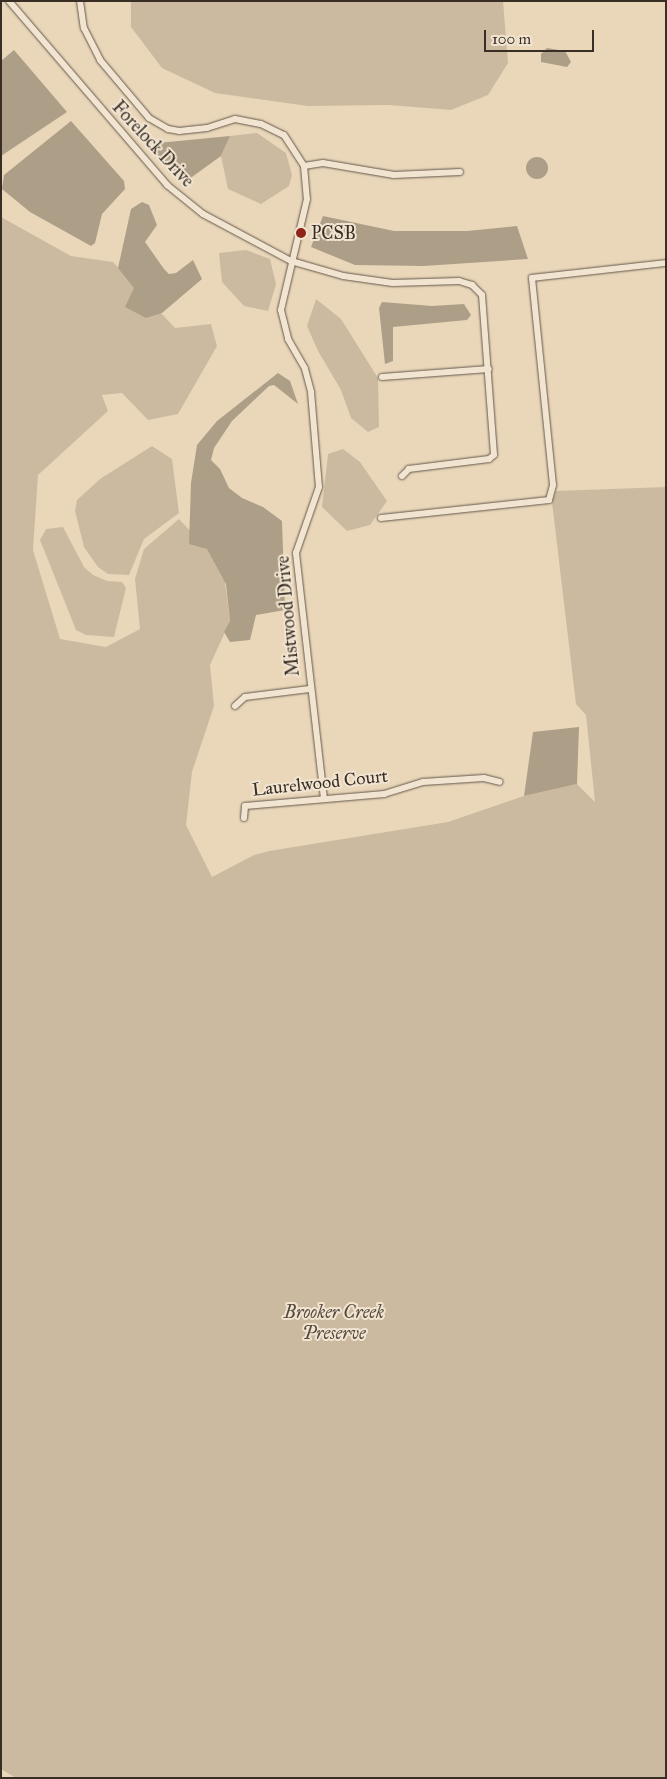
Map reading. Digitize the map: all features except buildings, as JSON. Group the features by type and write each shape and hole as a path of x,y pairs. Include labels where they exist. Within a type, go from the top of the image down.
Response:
{"street":[{"name":"Forelock Drive","path":"9,1 167,185 203,214 291,261 344,276 393,283 459,281 472,285 482,295 489,370"},
{"path":"80,1 84,28 100,60 157,123 179,131 207,128 235,119 261,124 284,135 304,166 323,163 394,175 460,172"},
{"name":"Mistwood Drive","path":"304,166 308,199 291,261 281,310 288,339 304,369 311,392 319,487 296,554 324,798"},
{"path":"381,518 549,500 553,485 532,278 666,263"},
{"path":"382,377 489,370 494,455 489,459 409,469 402,476"},
{"path":"235,706 245,697 310,688"},
{"name":"Laurelwood Court","path":"244,818 245,806 384,794 423,782 484,778 500,782"}],"green space":[{"path":"131,1 503,1 508,63 488,95 451,110 389,105 308,106 215,93 162,68 131,27"},
{"path":"257,133 286,153 292,175 289,186 261,204 228,189 221,156 230,136"},
{"name":"Brooker Creek Preserve","path":"1,217 71,256 113,262 175,328 211,324 217,346 178,414 148,420 122,393 102,395 108,411 38,475 33,550 60,639 106,647 140,629 135,579 144,549 179,519 223,566 230,621 210,665 214,706 192,772 186,825 212,877 254,855 269,851 448,822 524,796 577,784 595,802 586,715 576,704 552,502 556,491 666,487 666,1778 16,1778 1,1769"},
{"path":"246,250 270,259 276,284 268,311 244,306 222,282 219,253"},
{"path":"316,299 341,319 378,378 379,427 368,432 351,418 341,390 318,351 307,326"},
{"path":"152,446 172,459 179,513 144,539 129,575 108,574 98,567 84,547 75,511 77,500 100,479"},
{"path":"343,449 360,462 387,501 370,525 347,531 322,507 328,454"},
{"path":"63,527 84,567 93,575 107,581 122,582 126,588 114,637 86,635 76,630 40,540 46,529"}],"shaded area":[{"path":"547,48 565,51 571,62 567,67 541,62 541,54"},
{"path":"14,50 67,112 1,156 1,61"},
{"path":"71,121 124,181 125,189 102,214 95,243 91,246 30,212 2,189 4,175"},
{"path":"230,136 221,156 185,182 151,148 158,143"},
{"path":"533,157 541,157 548,164 548,172 541,179 533,179 526,172 526,164"},
{"path":"142,202 149,205 157,225 145,242 164,269 169,274 176,273 193,260 202,279 162,313 146,318 125,307 134,288 118,268 131,209"},
{"path":"323,216 394,231 467,231 517,226 528,259 424,266 355,265 311,247"},
{"path":"382,302 432,306 464,304 471,315 467,320 393,327 393,361 385,364 379,308"},
{"path":"278,373 290,381 298,404 274,385 269,386 232,421 214,448 211,460 220,469 229,488 242,498 263,507 282,521 285,610 256,615 250,640 230,642 224,632 230,621 226,584 207,549 189,544 191,483 197,445 217,421"},
{"path":"579,727 577,784 524,796 533,732"}],"place":[{"name":"PCSB","path":"301,233"}]}
